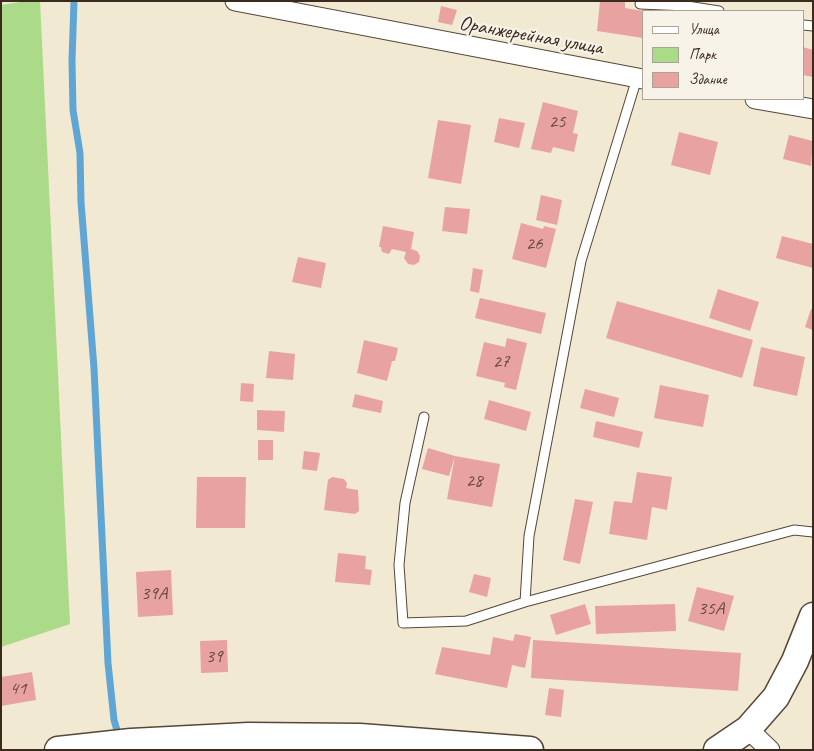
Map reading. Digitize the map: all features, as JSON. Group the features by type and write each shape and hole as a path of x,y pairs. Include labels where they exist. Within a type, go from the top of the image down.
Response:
{"main road":[{"path":"717,750 748,729 776,697 796,661 813,616"},
{"path":"58,750 131,742 248,736 360,737 530,750"}],"street":[{"name":"Оранжерейная улица","path":"236,1 640,78"},
{"path":"761,100 813,109"},
{"path":"748,729 770,750"}],"lane":[{"path":"640,4 688,6 713,10"},
{"path":"525,602 528,536 581,261 640,78"},
{"path":"424,417 405,503 399,565 403,623 466,621 525,602 794,530 813,532"}],"green space":[{"path":"40,1 70,624 1,647 1,5"}],"building":[{"path":"600,1 625,1 625,8 642,11 642,38 597,31"},
{"path":"441,6 457,10 452,25 438,22"},
{"path":"804,47 813,50 813,77 804,75"},
{"path":"543,102 578,111 573,133 578,134 574,152 553,147 551,153 531,149"},
{"path":"499,118 525,123 519,148 494,142"},
{"path":"438,120 471,125 461,184 428,178"},
{"path":"679,132 718,142 710,175 671,165"},
{"path":"789,135 813,141 811,166 783,159"},
{"path":"541,195 562,200 557,225 536,220"},
{"path":"445,207 470,209 467,234 442,231"},
{"path":"521,223 543,229 544,226 556,229 546,268 512,259"},
{"path":"383,226 414,232 411,249 417,251 420,256 419,262 414,265 408,264 404,258 406,252 392,249 389,254 382,252 381,247 379,247"},
{"path":"782,236 813,244 813,268 776,258"},
{"path":"298,257 326,263 321,288 292,282"},
{"path":"473,268 483,270 479,293 470,291"},
{"path":"718,289 759,302 750,331 709,318"},
{"path":"480,298 546,313 541,334 475,318"},
{"path":"617,301 753,340 742,378 606,338"},
{"path":"811,309 813,309 813,330 805,327"},
{"path":"507,338 527,343 516,390 504,387 505,383 476,376 484,342 505,347"},
{"path":"364,340 398,348 395,361 392,361 387,381 357,373"},
{"path":"761,347 805,357 797,396 753,386"},
{"path":"269,351 295,354 293,380 266,378"},
{"path":"241,383 254,384 253,402 240,401"},
{"path":"660,385 709,395 703,427 654,418"},
{"path":"585,389 619,398 614,417 580,408"},
{"path":"355,394 383,401 381,413 352,407"},
{"path":"489,400 531,412 526,431 484,419"},
{"path":"257,410 285,411 284,432 257,430"},
{"path":"596,421 643,432 639,448 593,437"},
{"path":"258,440 273,440 273,460 258,460"},
{"path":"428,448 455,456 449,476 422,469"},
{"path":"304,451 320,453 317,471 302,469"},
{"path":"455,456 500,464 492,507 447,499"},
{"path":"637,472 672,477 667,510 652,507 647,540 609,534 614,501 632,503"},
{"path":"197,477 246,477 245,528 196,528"},
{"path":"332,477 344,479 347,483 346,488 358,490 359,511 355,514 324,510 328,480"},
{"path":"575,499 593,502 580,564 563,560"},
{"path":"338,553 366,556 365,569 372,570 370,585 335,582"},
{"path":"171,570 173,615 138,617 136,572"},
{"path":"474,574 491,578 487,597 469,592"},
{"path":"697,587 734,596 724,631 688,621"},
{"path":"585,604 591,624 556,635 550,615"},
{"path":"675,604 676,631 596,634 595,606"},
{"path":"515,634 531,637 525,668 512,665 507,688 435,674 442,647 490,655 493,637 513,641"},
{"path":"227,640 228,672 201,673 200,641"},
{"path":"533,640 741,653 738,691 531,678"},
{"path":"32,672 36,700 1,706 1,677"},
{"path":"549,688 564,690 561,717 545,715"}],"waterway":[{"path":"74,1 73,110 80,153 81,202 94,368 108,663 114,720 119,737"}]}
